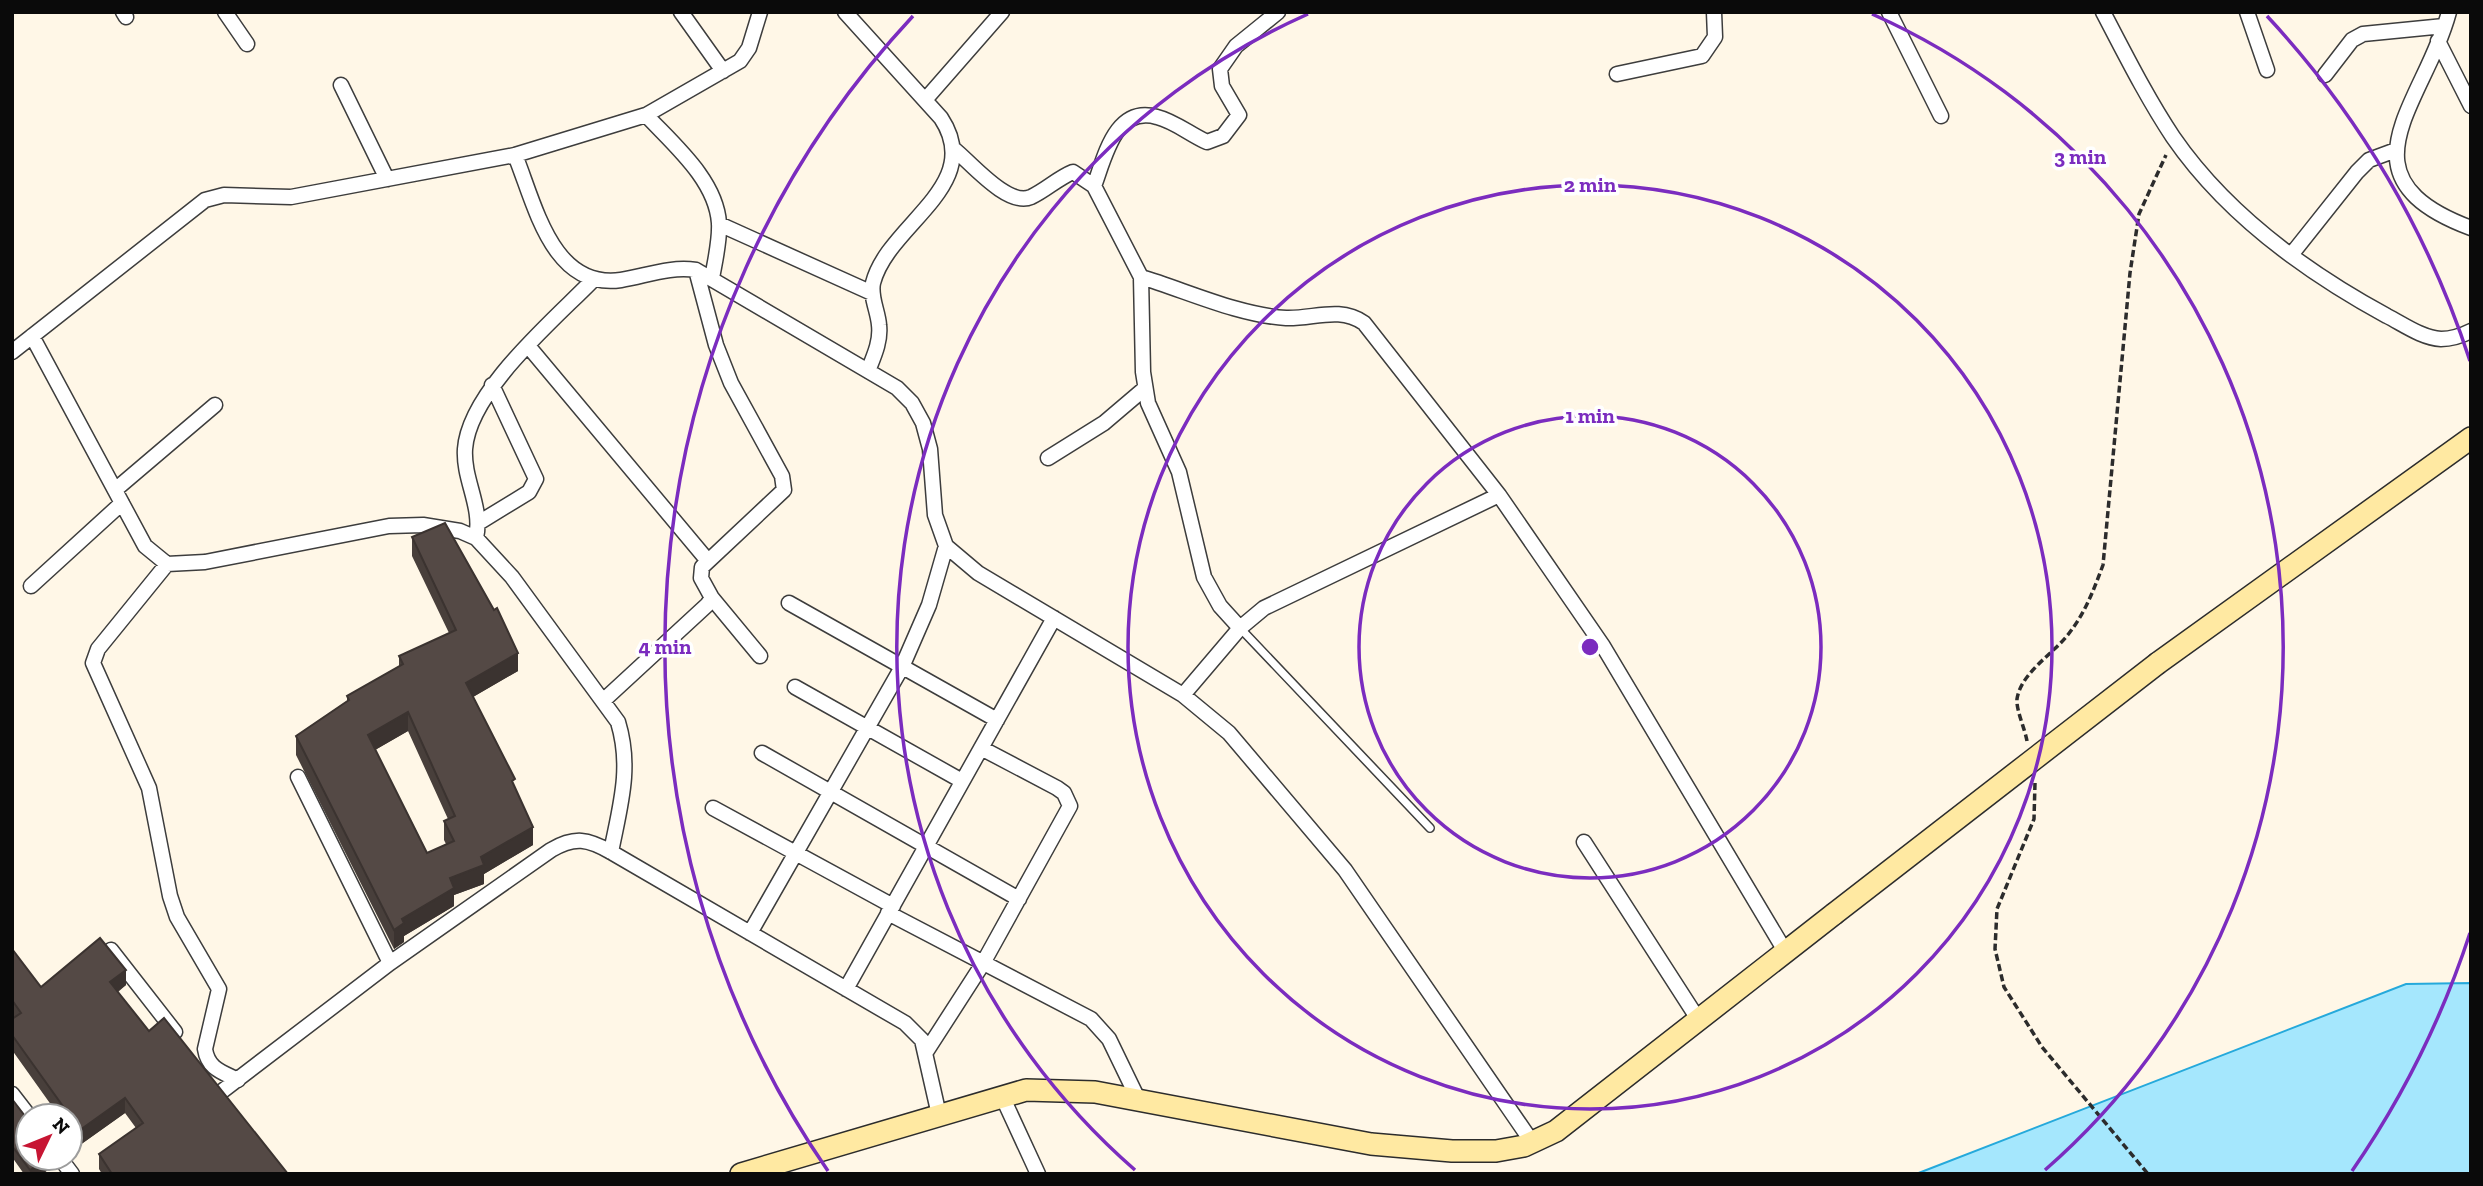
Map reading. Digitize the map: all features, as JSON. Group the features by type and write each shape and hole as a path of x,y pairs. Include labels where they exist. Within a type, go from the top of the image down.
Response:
{"street":[{"path":"225,12 247,44"},
{"path":"681,12 723,71"},
{"path":"13,350 205,200 224,195 292,197 515,155 646,115 740,61 746,54 760,12"},
{"path":"845,12 925,100 951,133 955,150 954,164 945,180 885,261 873,283 879,338 868,371"},
{"path":"925,100 1002,12"},
{"path":"1094,186 1110,143 1118,128 1130,118 1158,117 1207,142 1223,136 1239,115 1222,86 1220,69 1236,46 1278,12"},
{"path":"1617,74 1690,61 1702,56 1716,37 1714,12"},
{"path":"1889,12 1941,117"},
{"path":"2103,12 2174,138 2223,196 2265,236 2354,298 2421,334 2439,339 2459,337 2471,331"},
{"path":"2248,12 2267,70"},
{"path":"2446,19 2396,150 2398,173 2408,190 2425,205 2471,228"},
{"path":"2325,75 2352,40 2363,34 2446,19"},
{"path":"2438,41 2471,106"},
{"path":"341,85 387,179"},
{"path":"646,115 705,183 715,201 719,224 712,278"},
{"path":"955,150 999,189 1017,199 1033,196 1073,172 1094,186 1141,276 1144,389 1179,472 1204,577 1220,606 1240,628"},
{"path":"2291,255 2357,172 2369,160 2396,150"},
{"path":"515,155 553,247 565,262 593,280 618,280 683,268 696,270 897,388 912,403 923,423 930,449 935,515 946,546 978,573 1183,695 1229,733 1345,870 1532,1142"},
{"path":"719,224 873,293"},
{"path":"696,270 716,345 731,383 784,484 780,496 708,561 700,573 712,598 761,656"},
{"path":"1141,276 1267,316 1287,318 1336,313 1352,315 1375,335 1499,495 1602,646 1785,951"},
{"path":"476,538 480,522 467,469 465,448 478,408 492,385 593,280"},
{"path":"32,336 145,546 167,564 205,562 389,526 446,527 476,538 512,577 618,722 627,766 611,852"},
{"path":"528,347 708,561"},
{"path":"480,522 529,492 536,479 492,385"},
{"path":"1048,458 1104,423 1144,389"},
{"path":"31,586 119,496 215,405"},
{"path":"741,1174 1026,1090 1062,1090 1139,1101 1371,1144 1452,1151 1496,1151 1532,1142 1556,1131 2158,663 2471,438"},
{"path":"1183,695 1240,628 1276,601 1499,495"},
{"path":"750,933 902,667 925,615 946,546"},
{"path":"167,564 98,649 93,663 149,788 170,896 177,917 216,978 219,989 205,1049 206,1058 210,1066 238,1080"},
{"path":"604,700 712,598"},
{"path":"789,603 997,720"},
{"path":"846,989 1054,618"},
{"path":"795,687 962,781"},
{"path":"926,1052 982,965 1068,814 1069,800 1056,788 981,748"},
{"path":"762,753 1020,899"},
{"path":"298,777 390,963"},
{"path":"713,808 797,853 982,965 1078,1011 1101,1028 1139,1101"},
{"path":"111,950 225,1097 238,1080 390,963 564,842 584,839 611,852 916,1032 926,1052 939,1115"},
{"path":"1584,842 1698,1019"},
{"path":"1002,1096 1038,1174"}],"lane":[{"path":"1240,628 1430,828"}],"path":[{"path":"2028,743 2017,702 2020,689 2069,635 2088,607 2103,565 2121,355 2139,214 2174,138"},
{"path":"2035,780 2035,819 1997,909 1995,949 2004,987 2042,1047 2148,1174"}],"water":[{"path":"2471,983 2471,1174 1916,1174 2406,984"}],"building":[{"path":"445,523 494,610 497,608 518,653 466,683 515,779 512,781 533,827 481,857 484,865 450,878 454,888 402,919 404,923 394,930 296,736 349,700 347,696 403,664 399,656 456,630 412,537","holes":["408,712 455,816 444,821 454,841 427,853 368,735"]},
{"path":"100,938 126,970 110,982 149,1031 164,1018 288,1174 112,1174 99,1154 143,1123 125,1098 84,1127 84,1102 60,1102 12,1035 12,1019 21,1013 12,1000 12,949 41,987"},
{"path":"12,1099 14,1102 14,1149"}]}
